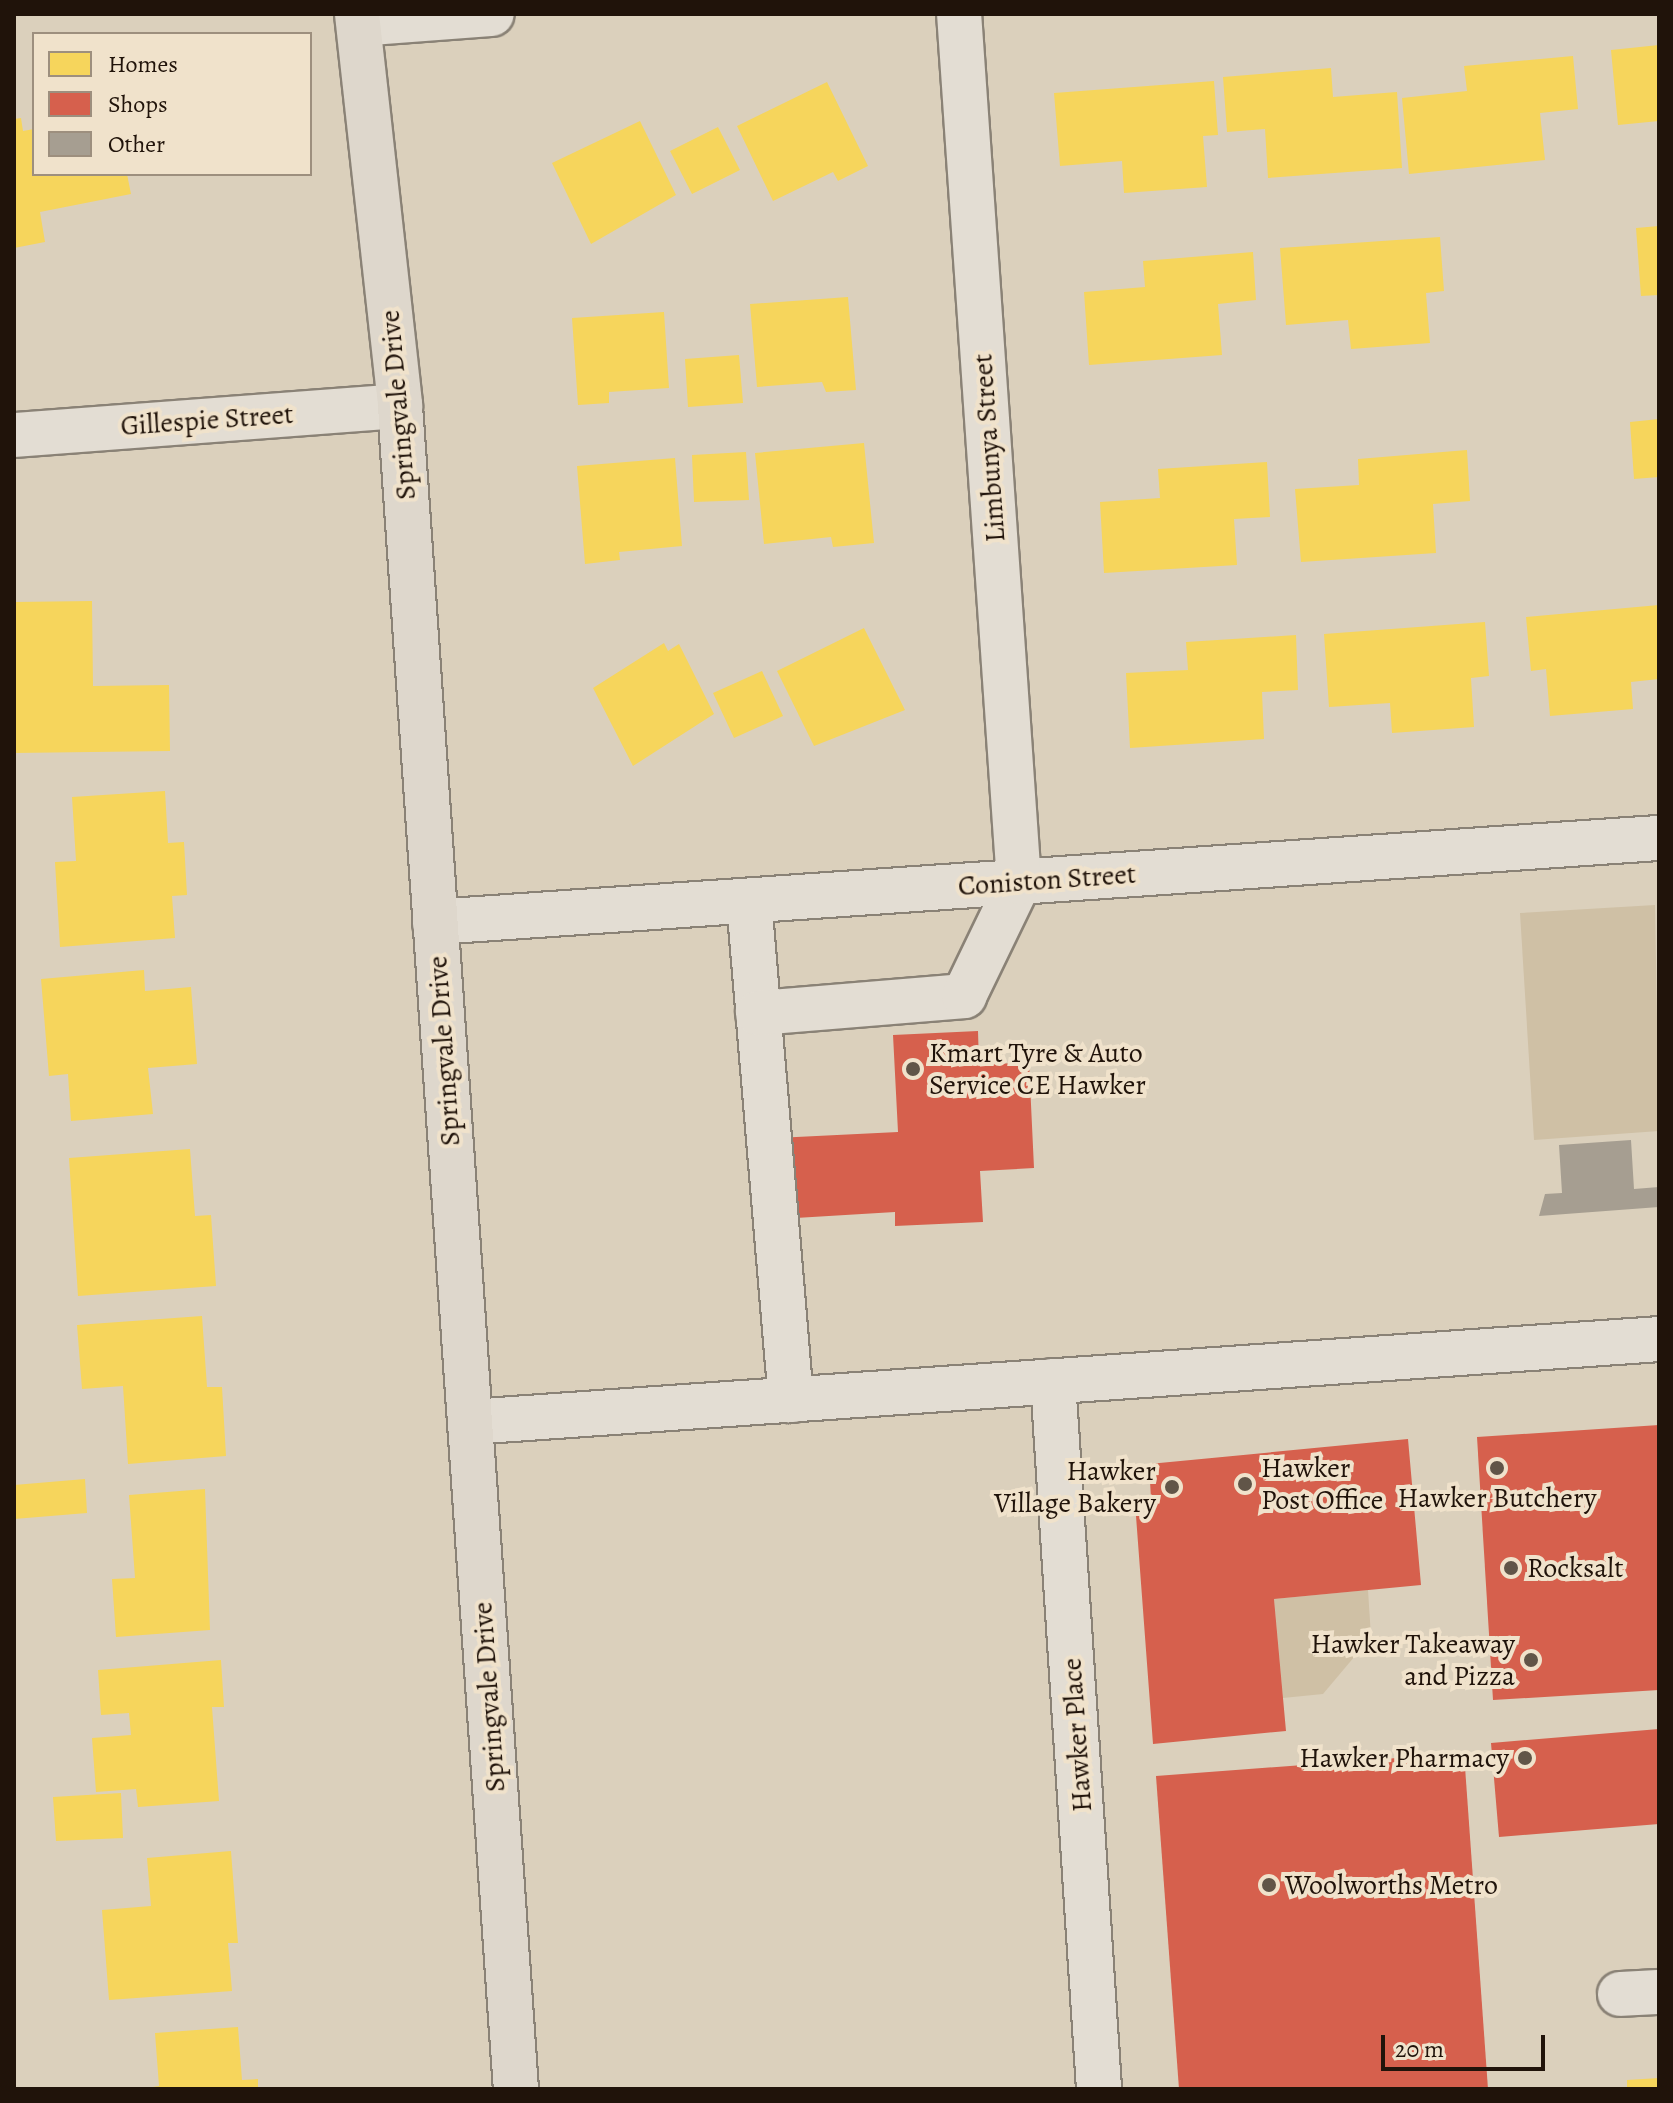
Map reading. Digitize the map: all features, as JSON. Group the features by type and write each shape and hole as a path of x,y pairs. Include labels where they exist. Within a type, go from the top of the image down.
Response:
{"main road":[{"name":"Springvale Drive","path":"358,19 400,406 516,2089"}],"street":[{"path":"358,19 492,14"},
{"name":"Limbunya Street","path":"959,14 1019,882"},
{"name":"Gillespie Street","path":"14,435 400,406"},
{"name":"Coniston Street","path":"435,922 1659,838"},
{"path":"758,1013 964,996 1019,882"},
{"path":"749,901 791,1400"},
{"path":"470,1422 1659,1339"},
{"name":"Hawker Place","path":"1053,1381 1099,2089"}],"shaded area":[{"path":"1655,905 1659,1131 1534,1140 1520,913"},
{"path":"1368,1590 1371,1637 1323,1694 1283,1698 1274,1599"}],"building: Homes":[{"path":"1659,45 1659,121 1618,125 1611,50"},
{"path":"1573,56 1578,109 1540,113 1545,160 1409,174 1402,98 1467,91 1464,66"},
{"path":"1331,68 1333,97 1397,92 1402,168 1268,178 1265,129 1227,132 1223,77"},
{"path":"1214,81 1218,135 1203,136 1207,187 1124,193 1122,161 1060,166 1054,93"},
{"path":"827,82 868,166 838,181 833,172 773,201 737,126"},
{"path":"21,118 23,131 32,129 32,176 127,176 131,194 40,212 45,242 14,248 14,119"},
{"path":"640,121 676,195 591,244 552,163"},
{"path":"718,127 740,170 692,194 670,151"},
{"path":"1659,226 1659,295 1641,296 1636,228"},
{"path":"1440,237 1444,291 1426,293 1430,343 1351,349 1348,320 1286,325 1280,248"},
{"path":"1253,252 1256,300 1218,304 1222,355 1089,365 1084,292 1145,287 1143,261"},
{"path":"848,297 856,390 826,392 822,382 757,387 750,304"},
{"path":"664,312 669,388 609,392 609,403 578,405 572,318"},
{"path":"739,355 743,403 688,407 685,359"},
{"path":"1659,419 1659,477 1634,479 1630,422"},
{"path":"864,443 874,543 833,547 831,537 764,544 755,453"},
{"path":"1467,450 1470,501 1433,504 1436,553 1301,562 1295,489 1359,485 1358,459"},
{"path":"746,452 749,500 694,502 692,455"},
{"path":"675,458 682,546 619,552 620,560 585,564 577,466"},
{"path":"1267,462 1270,517 1234,519 1237,565 1104,573 1100,502 1160,498 1158,469"},
{"path":"92,601 93,686 169,685 170,751 14,753 14,602"},
{"path":"1659,605 1659,679 1631,682 1633,709 1550,716 1546,669 1531,671 1526,617"},
{"path":"1485,622 1489,676 1471,678 1474,727 1392,733 1390,703 1329,707 1324,634"},
{"path":"864,628 905,710 814,746 777,671"},
{"path":"1296,635 1298,690 1262,692 1264,739 1130,748 1126,673 1188,670 1186,642"},
{"path":"664,643 668,651 679,644 714,714 633,766 593,688"},
{"path":"762,671 783,716 734,738 713,693"},
{"path":"165,791 168,843 184,842 187,895 172,896 175,938 60,947 55,862 76,861 72,797"},
{"path":"144,970 145,991 191,987 197,1064 148,1068 153,1114 71,1121 68,1074 49,1076 41,979"},
{"path":"190,1149 195,1216 211,1215 216,1286 78,1296 69,1158"},
{"path":"202,1316 207,1387 222,1387 226,1456 128,1464 123,1386 82,1389 77,1325"},
{"path":"85,1479 87,1513 14,1519 14,1485"},
{"path":"205,1489 210,1630 116,1637 112,1579 135,1578 129,1495"},
{"path":"221,1660 224,1707 212,1707 219,1801 138,1807 136,1789 96,1792 92,1738 131,1735 129,1713 101,1715 98,1670"},
{"path":"121,1793 123,1838 56,1841 53,1797"},
{"path":"231,1851 238,1943 228,1943 232,1991 109,2000 102,1910 151,1906 147,1858"},
{"path":"238,2027 242,2080 258,2079 258,2089 141,2089 159,2086 155,2033"},
{"path":"1659,2078 1659,2089 1627,2089 1627,2080"}],"building: Shops":[{"path":"978,1031 979,1065 1029,1062 1034,1168 980,1171 983,1222 895,1226 895,1212 779,1219 776,1138 898,1132 893,1035"},
{"path":"1659,1425 1659,1690 1493,1700 1477,1437"},
{"path":"1408,1439 1421,1585 1274,1599 1286,1731 1153,1744 1136,1516 1152,1516 1149,1464"},
{"path":"1659,1729 1659,1824 1499,1837 1491,1743"},
{"path":"1464,1753 1488,2089 1179,2089 1156,1776"}],"building: Other":[{"path":"1631,1140 1634,1189 1659,1187 1659,1207 1539,1216 1545,1194 1562,1193 1559,1145"}],"place":[{"name":"Kmart Tyre & Auto Service CE Hawker","path":"913,1069"},
{"name":"Hawker Butchery","path":"1497,1468"},
{"name":"Hawker Post Office","path":"1245,1484"},
{"name":"Hawker Village Bakery","path":"1172,1487"},
{"name":"Rocksalt","path":"1511,1568"},
{"name":"Hawker Takeaway and Pizza","path":"1531,1660"},
{"name":"Hawker Pharmacy","path":"1525,1758"},
{"name":"Woolworths Metro","path":"1269,1885"}]}
